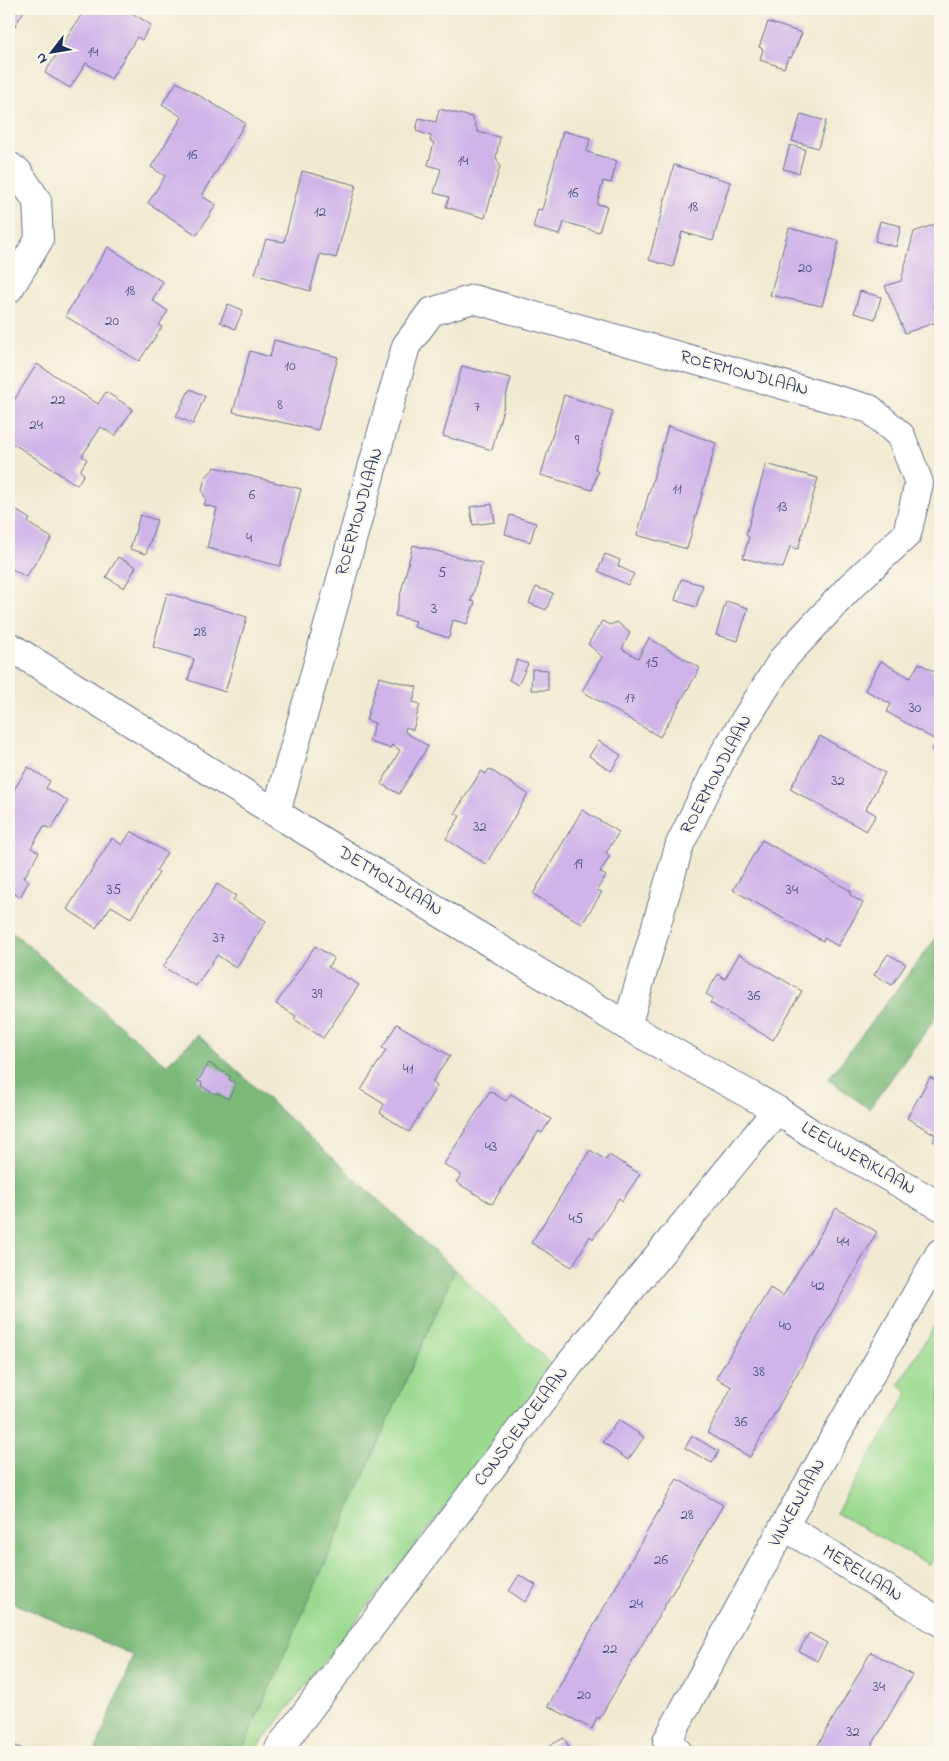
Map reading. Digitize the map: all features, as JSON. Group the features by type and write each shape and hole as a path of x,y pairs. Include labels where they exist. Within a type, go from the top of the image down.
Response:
{"street":[{"path":"9,166 18,172 37,201 39,240 9,289"},
{"name":"ROERMONDLAAN","path":"276,813 406,346 431,312 473,299 870,409 901,436 919,483 907,534 850,587 784,658 725,752 680,844 627,1026"},
{"name":"DETMOLDLAAN","path":"9,646 276,813 627,1026 777,1110"},
{"name":"LEEUWERIKLAAN","path":"777,1110 811,1133 940,1206"},
{"name":"CONSCIENCELAAN","path":"278,1752 569,1365 777,1110"},
{"name":"VINKENLAAN","path":"678,1752 667,1741 784,1526 940,1253"},
{"name":"MERELLAAN","path":"784,1526 940,1622"}],"green space":[{"path":"9,929 166,1065 198,1035 455,1270 241,1752 95,1752 133,1655 9,1601"},
{"path":"940,933 940,1012 869,1109 828,1079"},
{"path":"455,1270 554,1367 254,1752 241,1752"},
{"path":"940,1316 940,1547 930,1565 836,1513 908,1393 899,1384"}],"building":[{"path":"9,9 25,9 9,36"},
{"path":"85,9 126,9 151,25 142,40 137,37 111,79 86,63 70,88 45,73"},
{"path":"768,22 802,33 791,58 788,57 784,68 760,60 763,49 759,47"},
{"path":"177,82 245,123 202,196 216,205 197,235 148,203 165,176 151,167 182,117 162,104"},
{"path":"439,109 472,117 478,132 500,137 496,157 500,166 485,218 446,207 449,197 434,193 441,169 428,165 434,143 430,141 431,136 416,131 419,118 436,122"},
{"path":"801,114 826,121 818,148 792,141"},
{"path":"563,131 590,138 587,152 617,161 611,183 603,181 597,204 607,206 599,232 564,222 560,235 533,228 538,209 542,210"},
{"path":"790,145 805,149 799,173 783,169"},
{"path":"674,165 730,182 713,241 682,232 673,267 649,260"},
{"path":"302,171 356,185 336,258 320,254 310,291 255,274 266,239 284,242"},
{"path":"880,221 901,226 896,247 875,241"},
{"path":"938,223 940,230 940,303 934,306 940,321 905,333 885,286 901,281 914,232"},
{"path":"789,228 839,241 822,306 770,295"},
{"path":"108,247 163,282 152,300 168,311 159,325 162,327 139,361 65,316"},
{"path":"860,291 881,297 875,319 854,313"},
{"path":"228,304 243,310 235,329 220,322"},
{"path":"274,340 338,357 318,430 233,412 250,351 270,357"},
{"path":"37,364 98,404 106,392 133,409 115,436 101,427 82,456 87,459 80,471 84,474 77,485 9,441 9,408"},
{"path":"462,366 511,378 492,450 443,436"},
{"path":"190,389 205,396 193,424 176,416"},
{"path":"564,395 613,411 595,469 598,471 592,490 541,475"},
{"path":"668,426 716,443 687,549 637,535"},
{"path":"766,464 818,478 798,549 790,547 783,568 743,558 749,537 746,535"},
{"path":"215,467 301,489 280,566 207,548 217,508 204,505 206,500 202,490 205,478"},
{"path":"492,504 495,522 473,525 470,507"},
{"path":"9,506 30,519 28,523 52,538 26,577 9,567"},
{"path":"140,515 157,520 146,554 130,549"},
{"path":"510,515 536,523 530,542 505,534"},
{"path":"413,545 482,563 471,601 475,602 467,624 453,620 449,638 414,627 416,621 395,616"},
{"path":"605,554 620,560 618,566 634,574 628,585 598,571"},
{"path":"118,557 136,567 124,588 106,577"},
{"path":"681,579 703,585 696,607 675,600"},
{"path":"536,587 553,593 546,610 529,603"},
{"path":"167,593 247,617 225,692 188,680 194,659 153,647"},
{"path":"726,601 748,608 738,641 716,635"},
{"path":"602,621 610,625 617,622 630,633 622,649 638,658 649,638 700,668 660,737 582,691 602,657 588,644"},
{"path":"517,660 528,664 518,685 509,680"},
{"path":"881,661 910,678 919,663 940,675 940,755 932,750 937,741 887,712 891,704 865,690"},
{"path":"532,669 548,670 548,690 531,690"},
{"path":"379,677 417,687 413,702 420,704 413,730 406,727 405,732 428,746 399,794 381,784 400,750 392,745 390,748 369,742 375,723 366,720"},
{"path":"820,736 885,773 866,809 876,815 866,831 790,789"},
{"path":"599,741 621,755 611,771 589,756"},
{"path":"28,767 50,781 46,788 68,801 51,829 44,826 31,848 39,852 24,878 29,881 20,897 9,891 9,798"},
{"path":"489,769 528,794 486,864 446,839 460,816 455,813 481,771 486,774"},
{"path":"582,810 619,832 606,853 610,856 600,872 606,876 597,890 602,892 582,924 533,894"},
{"path":"131,831 167,853 156,871 159,873 131,918 111,906 96,928 67,909 112,838 122,845"},
{"path":"762,840 851,891 850,895 863,903 838,946 824,938 823,941 733,890"},
{"path":"217,884 236,896 233,900 266,921 236,968 217,955 196,986 163,967"},
{"path":"315,946 334,958 328,967 359,985 323,1038 294,1019 296,1016 276,1004"},
{"path":"739,954 802,991 773,1040 710,1003 713,998 706,994 718,974 725,979"},
{"path":"888,954 906,964 892,985 874,975"},
{"path":"397,1024 450,1056 432,1082 437,1086 409,1132 380,1113 384,1104 361,1090 386,1050 382,1048"},
{"path":"209,1063 231,1077 229,1079 236,1084 228,1099 201,1086 202,1083 198,1081"},
{"path":"930,1077 940,1083 940,1145 933,1141 936,1135 907,1118"},
{"path":"490,1091 506,1101 511,1094 551,1119 542,1133 539,1131 492,1204 456,1182 461,1175 444,1164"},
{"path":"590,1150 606,1160 609,1155 640,1174 622,1201 619,1198 593,1239 590,1236 572,1267 531,1243"},
{"path":"836,1208 877,1232 750,1457 707,1433 732,1387 716,1378 770,1288 783,1296"},
{"path":"618,1420 644,1437 628,1460 603,1442"},
{"path":"692,1436 719,1451 712,1463 685,1448"},
{"path":"677,1479 723,1505 599,1719 597,1717 592,1729 548,1706"},
{"path":"519,1575 536,1585 525,1602 509,1591"},
{"path":"809,1633 827,1643 817,1661 799,1651"},
{"path":"871,1652 912,1675 886,1721 868,1752 814,1752"},
{"path":"564,1738 571,1751 539,1751"},
{"path":"13,1745 30,1752 9,1752"}]}
